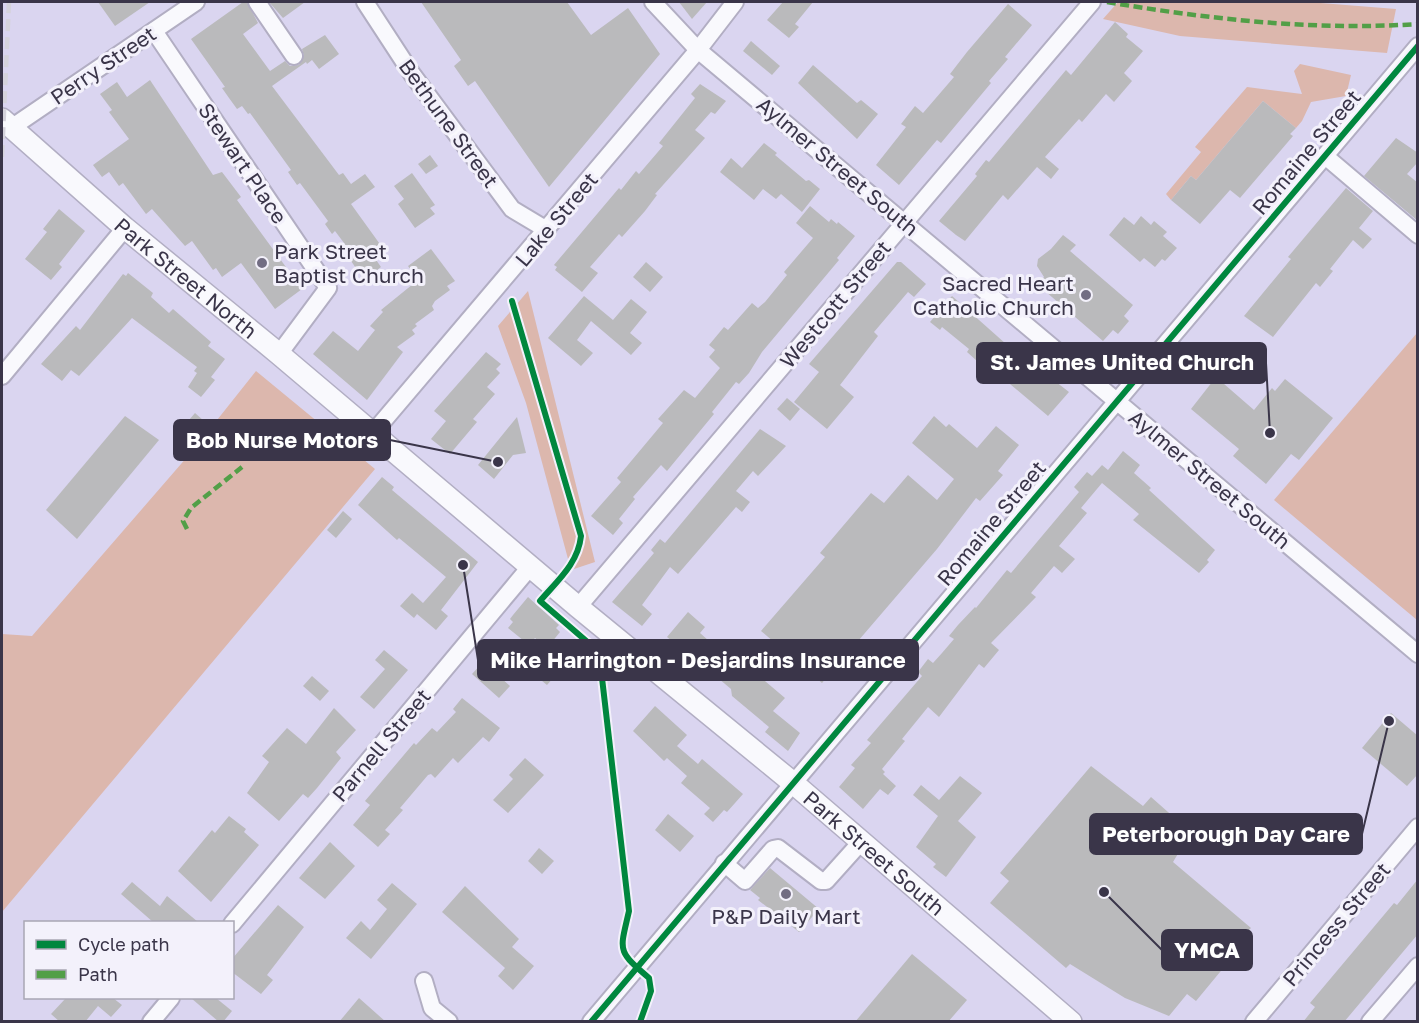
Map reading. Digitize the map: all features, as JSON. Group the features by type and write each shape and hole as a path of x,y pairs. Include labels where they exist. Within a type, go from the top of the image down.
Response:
{"main road":[{"name":"Park Street North","path":"6,123 125,228 373,433"},
{"name":"Park Street South","path":"373,433 578,607 792,782 1071,1022"}],"street":[{"name":"Perry Street","path":"6,123 196,2"},
{"path":"257,2 294,56"},
{"name":"Bethune Street","path":"365,2 412,74 512,209 547,230"},
{"name":"Aylmer Street South","path":"653,2 698,50 1117,399 1418,654"},
{"name":"Lake Street","path":"373,433 547,230 686,61 698,50 735,2"},
{"name":"Westcott Street","path":"578,607 1092,2"},
{"name":"Stewart Place","path":"153,31 328,288 279,354"},
{"name":"Romaine Street","path":"591,1022 792,782 1418,46"},
{"path":"1325,156 1418,235"},
{"path":"2,376 125,228"},
{"name":"Parnell Street","path":"234,922 530,567"},
{"name":"Princess Street","path":"1254,1022 1418,827"},
{"path":"724,863 746,881 773,849 778,848 821,881 826,881 861,842"},
{"path":"1370,1022 1418,966"},
{"path":"424,981 432,1008 449,1022"},
{"path":"151,1022 170,999"}],"shaded area":[{"path":"1118,2 1308,2 1396,9 1387,53 1180,36 1103,19"},
{"path":"1300,64 1351,75 1346,96 1311,102 1296,128 1263,101 1196,180 1191,176 1171,200 1166,194 1201,152 1195,147 1247,87 1302,94 1294,71"},
{"path":"528,291 595,562 571,570 526,403 498,326"},
{"path":"1417,333 1417,620 1274,500"},
{"path":"256,371 375,469 2,912 2,634 32,636 194,449"}],"building":[{"path":"98,2 150,2 115,26"},
{"path":"243,2 247,2 258,23 243,34 270,71 285,61 290,66 299,65 304,56 302,49 325,35 339,54 319,69 312,60 307,64 306,62 272,86 339,175 343,173 351,184 365,174 375,187 351,204 382,247 372,254 381,267 364,280 349,258 353,255 335,231 332,234 325,224 328,221 300,183 297,185 288,172 291,170 250,113 248,114 242,106 237,109 222,88 225,87 191,39"},
{"path":"269,2 305,2 283,18"},
{"path":"421,2 567,2 591,35 628,8 660,54 549,187 475,81 468,86 454,66 461,60"},
{"path":"679,2 707,2 692,19"},
{"path":"783,2 813,2 795,24 799,27 789,38 767,20"},
{"path":"1008,4 1032,25 1005,57 1008,59 989,81 991,83 941,143 937,140 899,185 876,165 906,127 901,124 915,106 923,113 954,77 950,74 967,52"},
{"path":"1115,22 1128,34 1126,37 1143,51 1124,73 1132,81 1114,102 1106,94 1082,122 1079,119 1045,157 1059,169 1051,179 1037,167 1008,200 1003,195 965,241 956,235 939,221 977,176 975,174 986,160 989,162 1066,70 1071,75"},
{"path":"751,41 780,66 772,75 743,51"},
{"path":"813,65 857,103 861,100 878,114 857,139 798,83"},
{"path":"150,80 213,175 222,172 241,197 237,200 302,289 275,309 241,263 222,277 216,268 213,270 192,241 185,246 152,209 146,214 123,183 119,186 109,172 102,177 93,165 129,139 109,112 112,110 100,94 117,82 127,97"},
{"path":"700,84 726,101 715,114 711,112 695,130 705,138 655,194 657,195 645,211 622,237 619,234 590,267 598,273 582,292 555,270 557,267 554,265 619,188 621,190 636,171 639,174 663,146 659,143 695,98 691,94"},
{"path":"1263,101 1296,128 1290,134 1293,136 1240,198 1230,190 1200,224 1171,200 1191,176 1196,180"},
{"path":"1396,138 1418,153 1418,162 1407,174 1418,183 1418,221 1364,176"},
{"path":"764,143 806,181 809,180 820,189 802,212 781,194 776,199 763,189 754,200 720,172 731,158 742,168"},
{"path":"430,155 438,166 426,174 418,164"},
{"path":"412,173 435,205 430,208 435,214 415,228 398,204 404,199 394,186"},
{"path":"1346,188 1373,211 1359,228 1372,239 1363,249 1353,240 1330,269 1333,271 1320,287 1316,283 1273,337 1244,316 1291,259 1288,257"},
{"path":"810,206 829,222 831,219 837,224 838,222 855,236 837,258 839,260 762,352 749,373 739,384 736,382 712,412 714,414 667,471 661,465 633,497 635,499 619,519 623,523 613,535 591,516 621,482 617,478 663,423 658,419 684,390 695,398 720,368 709,357 715,350 709,345 724,327 728,330 752,303 758,308 765,302 787,275 784,272 813,238 796,223"},
{"path":"59,209 85,231 59,264 62,267 51,280 25,259 47,232 43,229"},
{"path":"1141,216 1151,225 1154,221 1167,232 1163,236 1177,248 1165,261 1162,259 1155,267 1144,258 1140,262 1109,235 1124,217 1134,225"},
{"name":"Sacred Heart Catholic Church","path":"1063,235 1076,245 1070,251 1133,305 1124,316 1129,321 1118,334 1113,330 1103,341 1038,285 1044,277 1037,266 1038,259"},
{"path":"431,249 455,281 447,286 450,290 435,301 432,306 434,310 415,324 417,326 412,330 415,334 397,347 403,352 367,400 313,354 333,331 358,351 375,330 370,326 383,312 381,310 418,280 408,266"},
{"path":"646,262 663,277 650,292 633,277"},
{"path":"897,262 901,262 926,284 914,297 908,292 874,332 878,336 840,385 854,397 827,429 794,402 819,372 809,364"},
{"path":"128,273 153,293 151,297 169,313 173,309 211,342 208,346 225,359 211,377 215,380 201,397 188,387 197,373 194,371 197,367 132,318 79,376 71,370 62,381 41,364 76,326 80,330 123,274 126,276"},
{"path":"584,296 613,320 631,299 647,312 630,333 642,343 631,355 591,321 577,340 593,353 581,366 548,338"},
{"path":"952,296 1015,352 1012,356 1037,377 1042,371 1069,392 1048,416 1004,379 1002,382 987,370 967,352 969,349 942,327 940,330 930,322"},
{"path":"486,352 501,364 496,369 500,373 487,387 495,394 473,419 477,422 450,454 431,439 446,421 434,411"},
{"path":"1216,377 1254,410 1272,388 1275,391 1285,379 1333,418 1299,460 1291,454 1266,484 1233,456 1239,449 1191,409"},
{"path":"787,398 800,409 790,421 777,409"},
{"path":"195,413 204,421 193,435 183,427"},
{"path":"125,416 159,440 77,539 46,510"},
{"path":"934,416 946,427 949,424 977,448 996,426 1019,445 998,471 1003,475 980,501 976,498 937,549 822,683 761,631 825,557 820,553 871,493 884,503 908,475 937,500 954,479 912,443"},
{"path":"517,417 526,453 513,455 494,479 478,465"},
{"path":"760,429 786,446 758,476 753,471 736,491 750,502 742,512 736,507 678,574 670,567 642,605 652,614 642,626 612,602 654,553 651,550 660,539 665,543"},
{"path":"1123,451 1140,465 1134,473 1151,488 1149,490 1215,550 1207,560 1209,562 1199,573 1133,520 1139,514 1102,483 1081,508 1087,513 1059,546 1075,559 1062,573 1054,566 1031,593 1036,597 991,643 999,650 984,668 979,664 939,717 928,707 902,739 905,741 882,769 885,772 883,774 896,786 888,795 880,789 863,809 839,787 855,768 851,765 871,743 867,740 922,676 918,672 928,659 933,663 954,639 949,636 958,625 976,608 1007,570 1011,573 1079,492 1074,487 1087,472 1092,476 1102,465 1108,470"},
{"path":"382,477 394,487 392,490 478,562 441,610 448,616 436,630 417,614 414,618 400,606 412,593 423,603 446,577 399,538 397,540 358,505"},
{"path":"343,511 352,519 336,538 327,530"},
{"path":"528,597 559,625 556,628 560,632 547,648 535,638 529,645 508,628 513,622 510,619"},
{"path":"688,612 705,627 700,633 743,671 752,660 763,669 758,675 785,698 773,711 800,733 788,751 765,732 769,727 732,696 731,689 712,673 708,677 698,668 701,665 667,637"},
{"path":"558,648 574,661 558,680 554,677 547,685 536,676"},
{"path":"384,650 408,670 374,709 360,697 385,669 375,660"},
{"path":"483,662 510,686 499,698 472,674"},
{"path":"312,676 329,691 320,701 303,686"},
{"path":"462,698 500,728 489,742 483,737 458,763 453,758 435,778 431,774 428,775 400,808 403,810 385,830 390,834 378,847 353,825 370,805 365,801 414,743 416,745 432,728 437,732 456,712 453,709"},
{"path":"655,706 687,735 677,746 698,764 702,759 743,794 727,812 724,810 713,822 704,814 710,808 681,783 687,776 667,758 664,761 633,731"},
{"path":"334,708 356,730 336,752 341,758 317,788 308,798 303,794 279,821 247,793 269,762 262,756 287,728 306,744"},
{"path":"1391,713 1418,736 1418,774 1407,786 1362,748"},
{"path":"525,758 544,775 508,813 493,800 513,779 509,775"},
{"path":"1091,766 1143,806 1151,797 1185,827 1170,845 1179,852 1173,862 1251,928 1245,934 1253,940 1229,969 1225,966 1196,1001 1187,994 1169,1016 1125,998 1070,964 1066,968 990,903 1009,881 1000,873"},
{"path":"960,776 982,793 958,821 976,837 946,877 933,867 936,864 916,847 938,816 913,795 921,785 939,800"},
{"path":"668,814 694,836 680,852 655,830"},
{"path":"229,816 246,829 244,832 259,845 211,902 178,871 212,830 215,833"},
{"path":"330,842 355,866 325,899 299,878"},
{"path":"539,848 554,861 542,874 528,861"},
{"path":"770,868 819,909 799,932 758,900 760,898 750,890"},
{"path":"1418,879 1418,934 1344,1022 1303,1022 1315,1007 1310,1003 1394,903 1397,905"},
{"path":"132,882 160,906 167,896 197,921 152,921 121,894"},
{"path":"392,883 417,904 371,959 346,938 361,921 370,930 387,909 377,900"},
{"path":"465,886 519,939 512,947 534,966 513,990 498,976 505,968 442,912"},
{"path":"278,905 304,927 267,975 273,980 261,994 234,974 234,957"},
{"path":"912,954 967,1000 948,1022 855,1022"},
{"path":"359,998 386,1022 339,1022"},
{"path":"65,999 114,999 122,1005 111,1017 98,1006 85,1022 60,1022 51,1014"},
{"path":"192,999 217,999 232,1011 223,1022 219,1022"}],"railway":[{"path":"2,157 9,2"}],"marked path":[{"path":"1107,2 1184,14 1301,25 1418,24"},
{"path":"187,529 183,521 191,508 242,467"}],"cycle path":[{"path":"591,1022 1418,46"},
{"path":"512,301 581,536 571,564 540,601 599,652 629,911 623,949 631,961 649,978 651,991 640,1022"}],"place":[{"name":"Park Street Baptist Church","path":"262,263"},
{"name":"Sacred Heart Catholic Church","path":"1086,295"},
{"name":"St. James United Church","path":"1270,433"},
{"name":"Bob Nurse Motors","path":"498,462"},
{"name":"Mike Harrington - Desjardins Insurance","path":"463,565"},
{"name":"Peterborough Day Care","path":"1389,721"},
{"name":"YMCA","path":"1104,892"},
{"name":"P&P Daily Mart","path":"786,894"}]}
